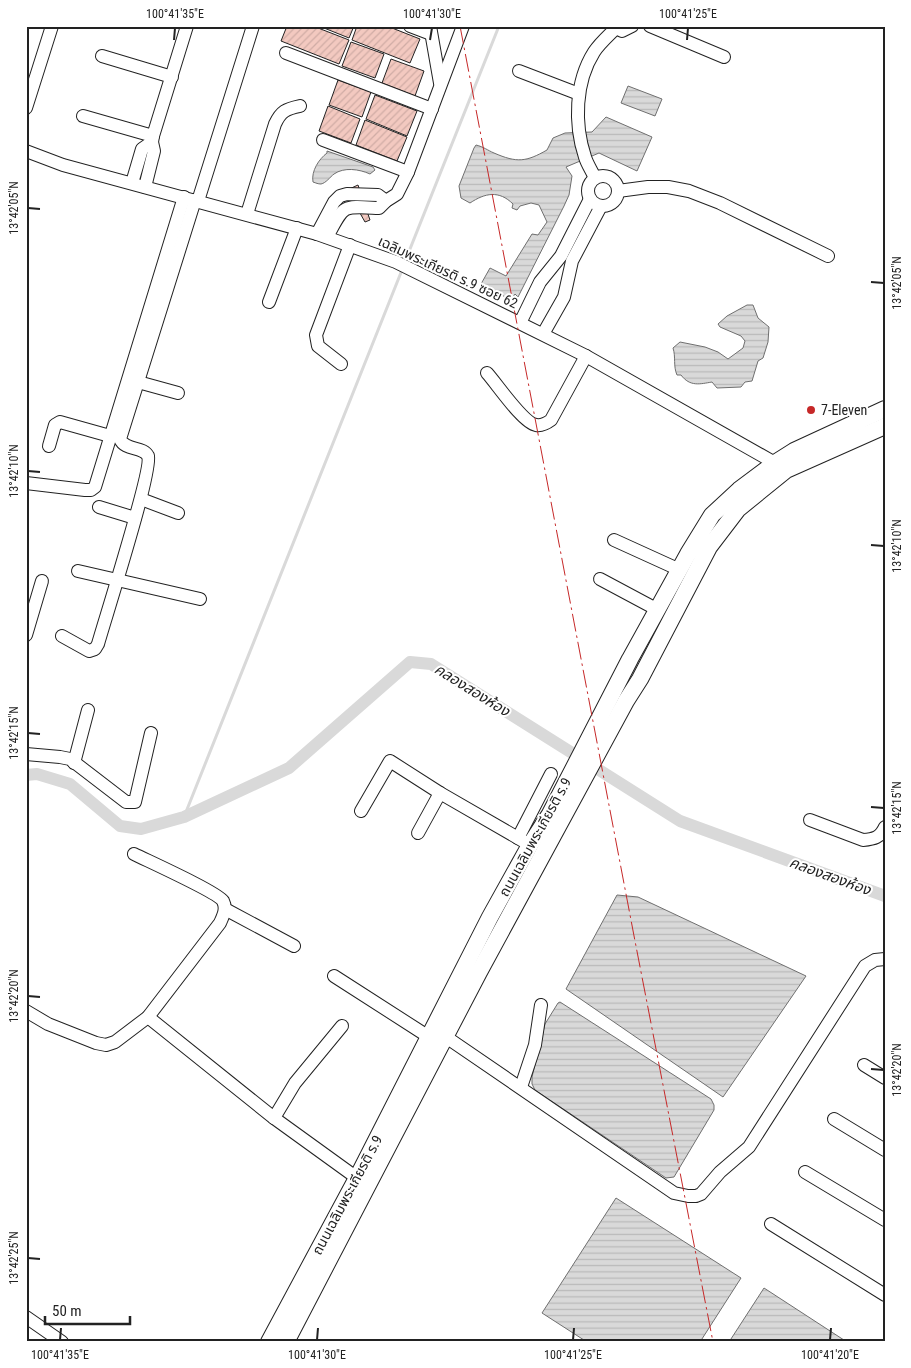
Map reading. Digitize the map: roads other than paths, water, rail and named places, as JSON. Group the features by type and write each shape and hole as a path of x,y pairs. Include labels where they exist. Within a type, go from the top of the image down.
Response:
{"main road":[{"name":"ถนนเฉลิมพระเกียรติ ร.9","path":"619,698 640,680 709,547 738,509 794,451 885,409"},
{"name":"ถนนเฉลิมพระเกียรติ ร.9","path":"286,1342 446,1037 556,817 619,698 658,610 712,515 739,490 781,466 885,426"},
{"name":"ถนนเฉลิมพระเกียรติ ร.9","path":"269,1342 429,1037 490,917 524,841 556,817"}],"street":[{"path":"26,108 52,26"},
{"path":"138,185 142,149 153,139 187,26"},
{"path":"26,483 91,490 95,487 110,436 253,26"},
{"path":"410,26 431,30 440,83"},
{"path":"322,235 334,202 340,196 347,194 378,195 386,201 397,194 408,172 463,26"},
{"path":"595,178 585,159 579,133 579,94 594,51 613,28 625,30 632,26"},
{"path":"650,26 724,57"},
{"path":"286,53 432,109"},
{"path":"102,56 172,77"},
{"path":"519,71 579,94"},
{"path":"248,214 279,115 288,108 300,106"},
{"path":"83,116 153,139"},
{"path":"323,140 408,172"},
{"name":"เฉลิมพระเกียรติ ร.9 ซอย 62","path":"26,151 63,165 322,235 396,262 586,356 781,466"},
{"path":"605,176 614,181 618,191 611,204 595,202 588,191 595,178 605,176"},
{"path":"618,191 648,187 668,187 688,191 720,203 828,256"},
{"path":"62,636 89,652 96,649 141,499 148,464 147,455 145,452 124,446 120,439 192,199"},
{"path":"520,323 540,282 567,258 595,202"},
{"path":"269,302 297,228"},
{"path":"341,364 318,346 316,335 350,245"},
{"path":"542,334 564,297 567,258"},
{"path":"487,374 525,418 536,425 544,424 551,420 560,406 586,356"},
{"path":"138,382 178,393"},
{"path":"49,446 55,424 60,422 110,436"},
{"path":"141,499 178,513"},
{"path":"99,507 135,518"},
{"path":"614,540 680,570"},
{"path":"78,571 200,600"},
{"path":"600,579 658,610"},
{"path":"26,635 42,581"},
{"path":"74,763 88,710"},
{"path":"26,754 70,759 126,802 135,802 151,734"},
{"path":"361,811 390,761 440,793 524,841 551,774"},
{"path":"418,832 440,793"},
{"path":"810,820 863,840 873,840 881,835 885,828"},
{"path":"134,854 189,880 294,946"},
{"path":"26,1011 48,1024 106,1045 115,1042 148,1018 220,924 223,903"},
{"path":"446,1037 674,1192 696,1196 702,1194 720,1172 749,1147 865,966 875,960 885,959"},
{"path":"334,976 429,1037"},
{"path":"521,1087 535,1045 541,1005"},
{"path":"148,1018 274,1118 356,1178"},
{"path":"274,1118 295,1082 342,1026"},
{"path":"864,1065 885,1078"},
{"path":"834,1119 885,1150"},
{"path":"805,1172 885,1220"},
{"path":"771,1224 885,1294"},
{"path":"26,1317 62,1342"}],"waterway":[{"path":"404,264 499,26"},
{"path":"184,817 402,270"},
{"name":"คลองสองห้อง","path":"26,775 37,774 70,784 120,826 141,829 184,817 289,768 410,662 431,664 680,821 885,896"}],"place":[{"name":"7-Eleven","path":"811,410"}]}
